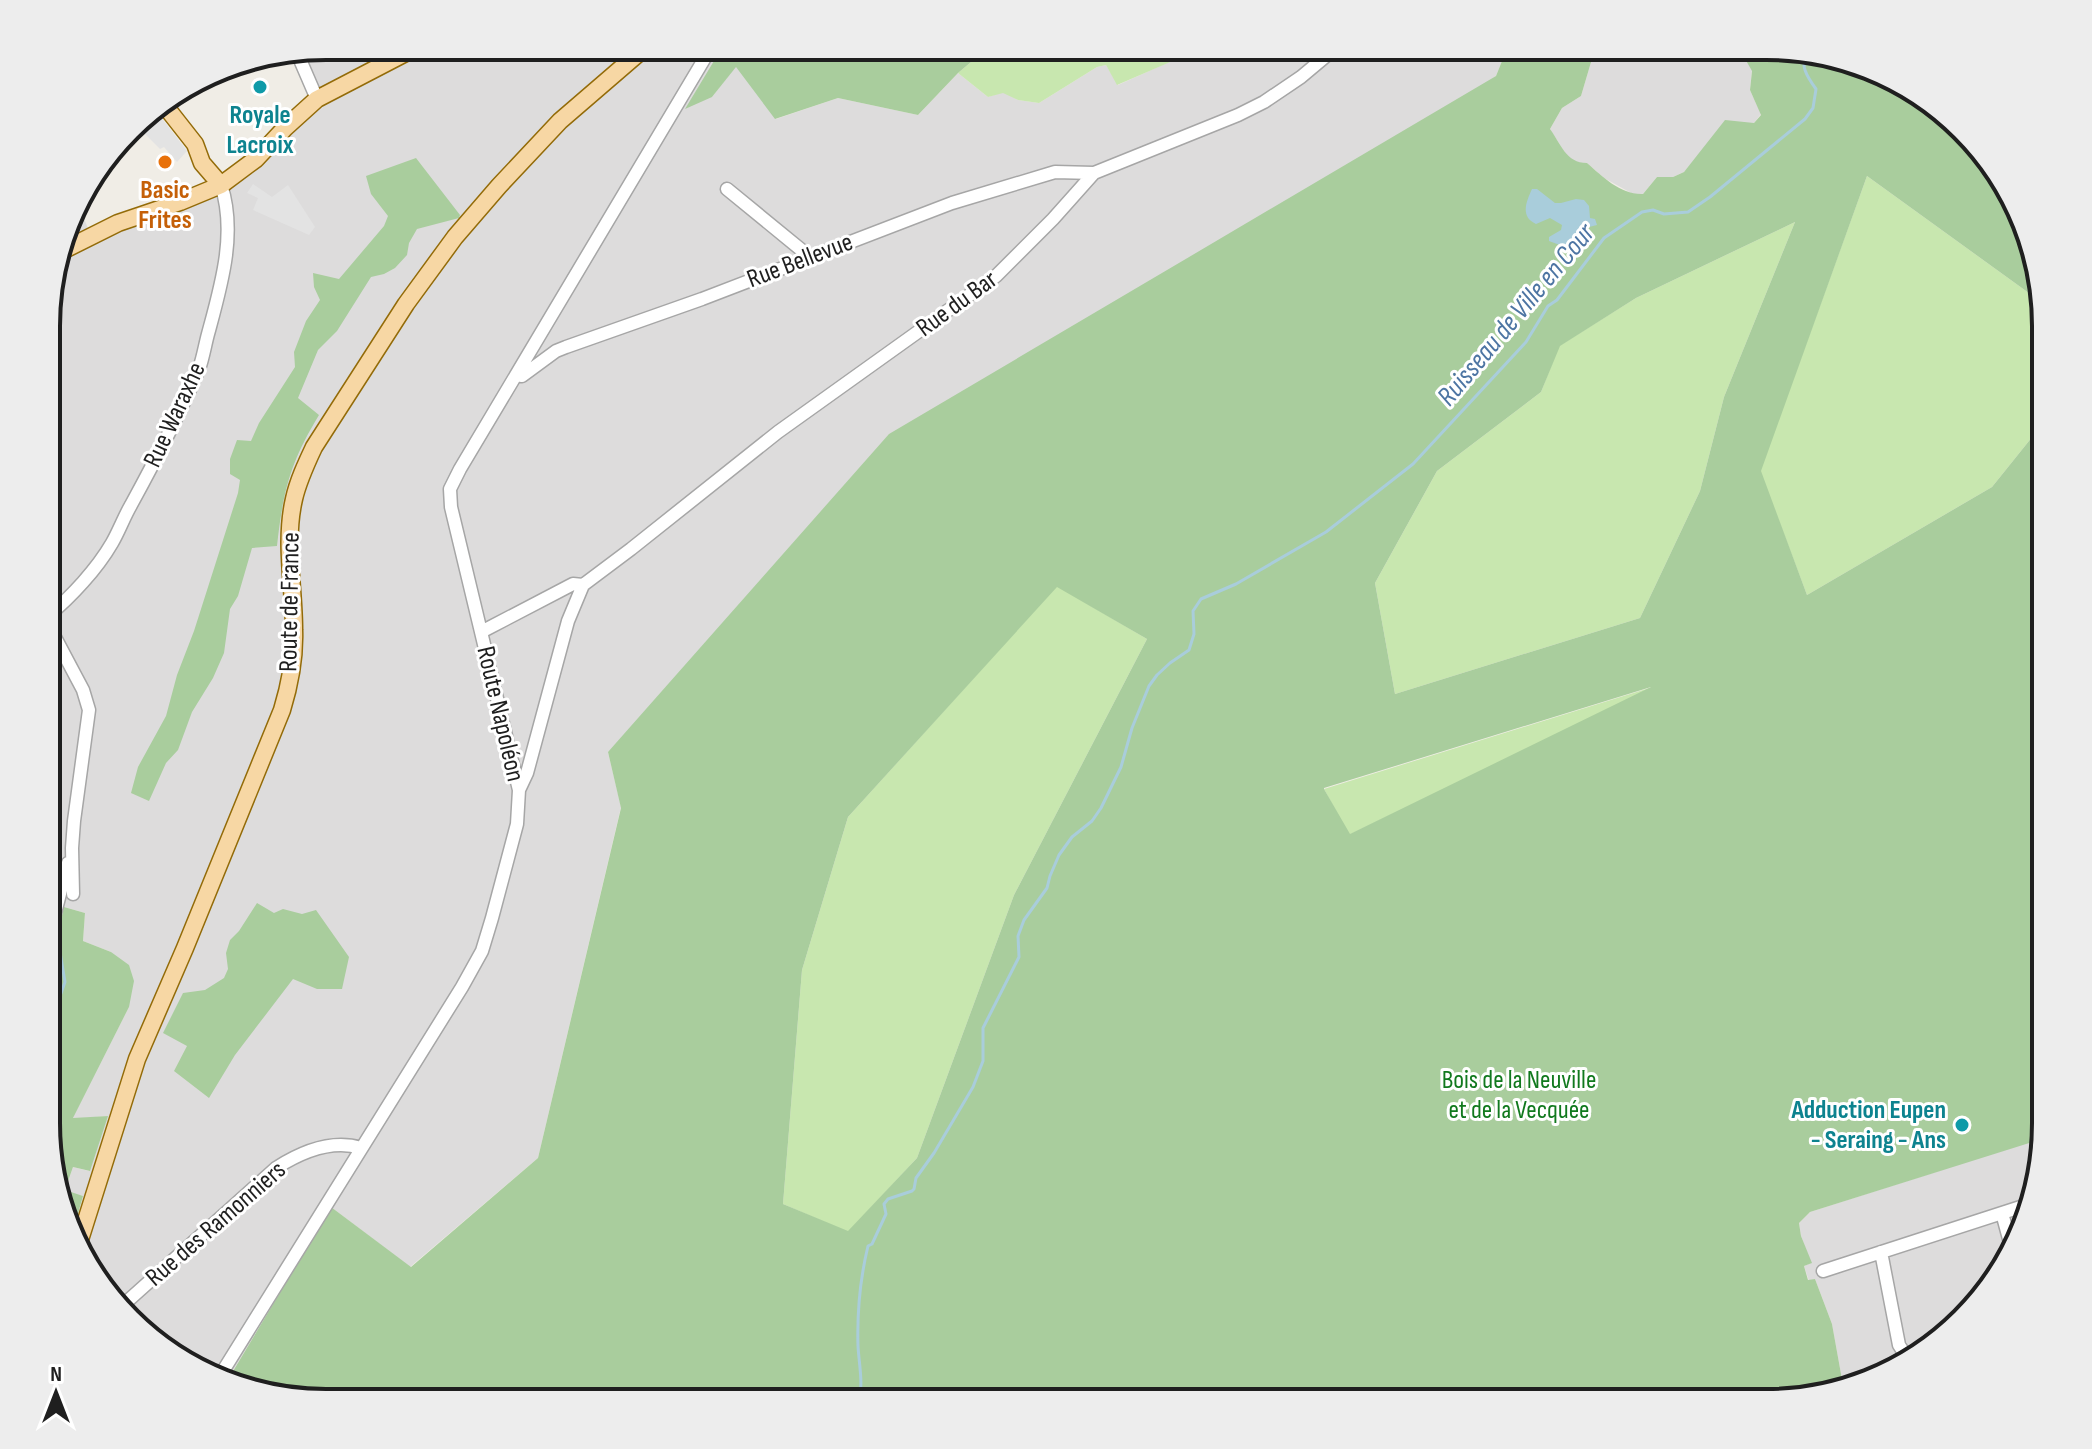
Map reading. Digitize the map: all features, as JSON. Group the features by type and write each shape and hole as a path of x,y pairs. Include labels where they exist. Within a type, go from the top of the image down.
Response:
{"main road":[{"path":"72,246 118,223 221,185 256,159 291,121 317,99 392,60"},
{"name":"Route de France","path":"83,1231 137,1059 282,710 291,674 294,632 289,542 291,514 306,463 399,314 455,237 560,121 631,60"},
{"path":"170,112 195,144 208,152 216,163 221,185"}],"street":[{"name":"Route Napoléon","path":"224,1369 482,951 517,824 519,790 451,507 450,489 704,60"},
{"path":"302,61 317,99"},
{"name":"Rue du Bar","path":"481,632 573,584 583,585 778,432 986,284 1053,219 1094,173 1238,115 1264,102 1320,61"},
{"name":"Rue Bellevue","path":"516,375 522,376 566,347 711,296 923,213 1055,172 1094,173"},
{"name":"Rue Waraxhe","path":"60,603 114,540 199,368 217,302 226,249 228,219 221,185"},
{"path":"727,189 810,257"},
{"path":"519,790 527,773 568,621 583,585"},
{"path":"60,647 83,690 89,710 72,848 61,891"},
{"path":"72,848 73,894"},
{"name":"Rue des Ramonniers","path":"128,1300 276,1168 322,1148 349,1144 361,1148"},
{"path":"1823,1271 2018,1208"},
{"path":"2002,1213 2008,1234"},
{"path":"1881,1252 1903,1351"}],"shaded area":[{"path":"720,60 712,97 736,66 776,119 838,98 918,115 958,73 988,97 1003,92 1018,100 1039,103 1097,67 1106,65 1118,85 1172,61 1502,61 1496,76 608,752 621,807 538,1158 410,1267 331,1207 232,1372 193,1353 164,1334 126,1298 105,1271 80,1225 77,1217 83,1196 70,1192 67,1184 73,1167 89,1171 107,1116 72,1119 129,1007 111,952 83,941 85,913 64,907 61,921 62,291 74,240 83,218 89,231 236,171 314,100 305,61"},
{"path":"1591,61 1746,61 1752,70 1750,90 1761,114 1754,123 1701,152 1684,172 1673,177 1657,177 1643,194 1633,194 1604,178 1587,163 1577,163 1567,156 1550,129 1562,108 1581,96"},
{"path":"162,118 187,151 177,162 164,147 160,149 144,133"},
{"path":"253,184 272,197 288,185 315,227 309,235 253,210 258,198 247,193"},
{"path":"2031,1141 2027,1175 2018,1209 2005,1241 1977,1285 1928,1334 1884,1362 1842,1378 1832,1324 1815,1279 1809,1281 1804,1266 1811,1263 1799,1223 1810,1212"}],"green space":[{"path":"714,60 973,60 918,115 838,98 775,119 736,67 712,97 685,109"},
{"path":"973,60 1174,61 1117,85 1106,65 1097,67 1039,103 1018,100 1003,93 988,97 958,73"},
{"name":"Bois de la Neuville et de la Vecquée","path":"1502,61 1591,61 1581,96 1562,108 1550,129 1574,160 1587,163 1606,179 1635,194 1643,194 1657,177 1673,177 1684,172 1725,120 1754,123 1761,115 1750,90 1752,71 1746,61 1818,65 1852,74 1899,96 1941,126 1977,164 2012,224 2027,274 2029,293 1867,176 1761,471 1807,595 1992,487 2031,438 2031,1142 1810,1212 1799,1223 1812,1263 1804,1266 1808,1280 1815,1279 1832,1324 1842,1378 1801,1387 308,1388 274,1384 232,1372 331,1207 411,1267 538,1158 621,808 608,752 889,434 1496,76","holes":["1795,222 1724,397 1700,491 1640,618 1395,694 1375,583 1437,471 1541,392 1560,346 1636,298","1057,587 1147,639 1014,895 917,1158 848,1231 783,1204 802,970 848,817","1651,687 1350,834 1324,788"]},
{"path":"416,158 460,215 459,218 417,229 409,243 407,255 395,268 371,277 337,331 318,350 298,398 319,415 289,478 277,546 252,548 238,596 230,609 224,653 192,712 178,750 166,763 149,801 131,793 138,767 166,716 238,493 240,480 230,474 230,459 237,440 251,441 295,367 294,352 306,321 320,300 314,287 313,273 339,279 384,226 388,216 371,194 366,176"},
{"path":"1867,176 2029,293 2031,438 1992,487 1807,595 1760,471"},
{"path":"1795,222 1724,397 1700,491 1640,618 1395,694 1375,583 1437,471 1541,392 1559,346 1636,298"},
{"path":"1057,586 1147,639 1014,895 917,1158 848,1232 783,1204 802,970 848,817"},
{"path":"1659,685 1349,835 1324,789"},
{"path":"257,903 274,913 283,909 302,914 316,910 349,957 342,989 317,989 293,979 235,1055 209,1098 174,1071 187,1046 163,1033 183,993 205,990 224,978 228,969 226,953 230,940"},
{"path":"64,907 85,913 83,941 111,952 129,965 134,981 129,1007 73,1118 108,1116 90,1171 73,1167 67,1184 61,1141 61,921"},
{"path":"69,1191 83,1196 77,1217"}],"water":[{"path":"1532,189 1537,189 1555,203 1584,200 1589,206 1590,218 1595,219 1597,225 1585,228 1582,235 1565,247 1549,241 1549,237 1561,230 1562,225 1550,218 1536,224 1531,221 1526,213 1526,204"}],"waterway":[{"name":"Ruisseau de Ville en Cour","path":"861,1388 858,1333 861,1283 868,1246 872,1244 886,1214 884,1204 888,1199 914,1189 916,1178 973,1087 983,1061 983,1028 1019,957 1018,936 1024,920 1047,888 1059,855 1101,808 1121,767 1149,686 1170,663 1189,650 1194,634 1193,611 1201,599 1236,584 1326,532 1413,464 1526,342 1548,306 1557,300 1604,238 1642,212 1688,212 1805,119 1813,108 1816,89 1807,76 1804,63"},
{"path":"61,957 65,982 61,994"}],"place":[{"name":"Royale Lacroix","path":"260,87"},
{"name":"Basic Frites","path":"165,162"},
{"name":"Adduction Eupen - Seraing - Ans","path":"1962,1125"}]}
